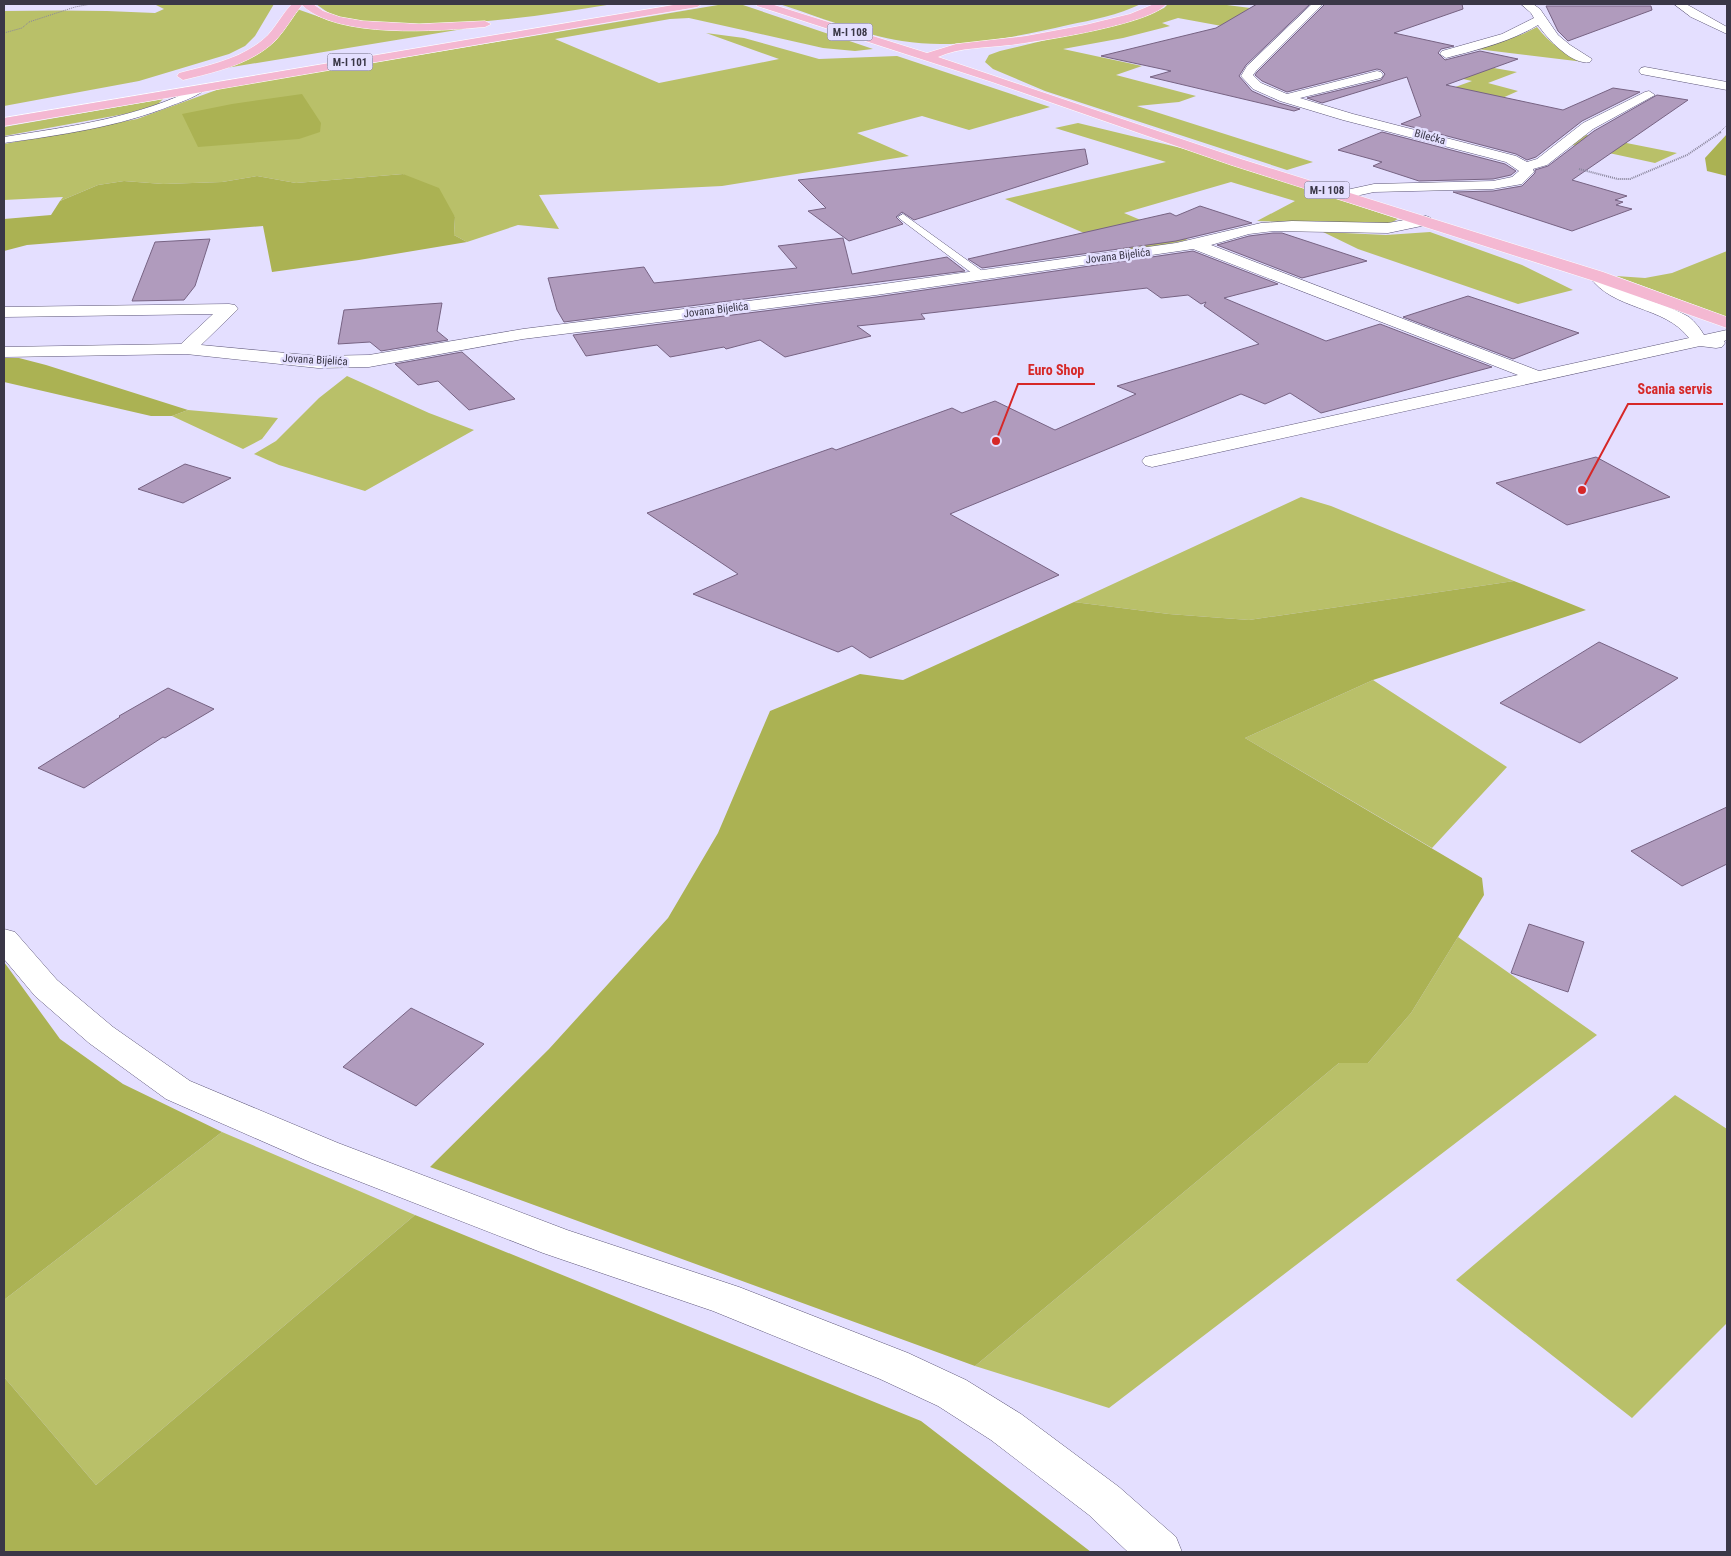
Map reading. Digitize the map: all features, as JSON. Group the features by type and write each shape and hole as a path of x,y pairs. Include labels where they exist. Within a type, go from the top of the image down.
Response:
{"main road":[{"path":"173,79 224,64 257,50 273,36 298,4"},
{"path":"306,4 313,11 324,16 370,25 450,26 494,24"},
{"path":"551,17 640,4"},
{"name":"M-I 101","path":"4,114 647,4"},
{"name":"M-I 101","path":"4,122 697,4"},
{"path":"877,41 920,47 968,46 1023,40 1123,20 1152,10 1161,4"},
{"name":"M-I 108","path":"767,6 996,79 1095,115 1597,276 1727,323"},
{"path":"928,57 983,56 1023,40"},
{"path":"928,57 938,52 968,46"},
{"path":"983,56 977,64 996,79"},
{"path":"4,114 159,83"}],"street":[{"name":"Bilećka","path":"1318,4 1260,58 1247,76 1257,86 1286,98 1348,117 1502,157 1525,167"},
{"path":"1526,4 1536,11 1550,35 1586,59"},
{"path":"1679,4 1695,15 1727,30"},
{"path":"1446,54 1509,36 1525,29 1540,19"},
{"path":"1645,71 1727,86"},
{"path":"1286,98 1376,76"},
{"path":"1342,195 1374,188 1475,186 1509,183 1522,179 1527,172 1525,167 1542,162 1588,126 1649,95"},
{"name":"Jovana Bijelića","path":"4,352 186,349 318,362 369,361 523,334 876,290 1197,245 1256,227 1392,228 1411,226 1426,221"},
{"path":"1197,245 1538,377"},
{"path":"1597,276 1605,286 1617,294 1684,321 1700,341 1727,344"},
{"path":"4,312 229,309 186,349"},
{"path":"1152,461 1727,335"},
{"path":"4,939 46,988 101,1034 178,1090 334,1157 556,1242 725,1299 894,1366 952,1393 1006,1427 1104,1501 1160,1552"}],"lane":[{"path":"4,140 139,115 189,96 203,88"},
{"path":"903,217 981,275"}],"path":[{"path":"4,33 22,28 29,22 75,6 91,4"},
{"path":"1542,162 1630,179 1687,156 1727,125"}],"green space":[{"path":"154,4 274,4 255,36 245,46 229,54 139,81 4,106 4,11 80,10 155,13 164,9"},
{"path":"316,4 613,4 488,21 411,24 373,23 344,19 332,15"},
{"path":"724,4 740,4 873,49 855,51 823,48 689,18 670,19 555,39 659,83 779,59 706,33 744,38 819,59 897,56 1050,107 969,130 922,116 857,133 909,156 722,186 539,195 559,229 518,225 467,242 454,235 455,217 403,174 296,183 257,176 222,182 163,184 124,181 98,185 60,201 63,197 4,200 4,144 137,119 222,88"},
{"path":"779,4 1141,4 1105,17 1027,34 986,41 944,44 887,38 856,30"},
{"path":"1168,4 1219,4 1290,13 1271,35 1178,18 1162,23 1170,26 1123,38 1063,49 1142,66 1116,75 1196,96 1179,102 1137,106 1313,162 1287,170 1045,91 993,69 985,62 989,55 1000,51 1149,15"},
{"path":"297,9 331,21 365,25 469,28 208,71 268,47 276,40"},
{"path":"1537,27 1558,48 1584,62 1477,49 1523,34"},
{"path":"1442,59 1517,72 1488,83 1518,91 1473,111 1419,100 1472,81 1413,68"},
{"path":"302,94 321,123 320,132 299,139 198,147 182,114 232,104"},
{"path":"163,99 158,104 130,113 4,136 4,127"},
{"path":"1078,123 1185,149 1398,219 1387,225 1257,221 1295,201 1231,182 1124,213 1188,240 1128,252 1005,199 1166,162 1055,128"},
{"path":"1727,134 1727,176 1707,171 1705,158"},
{"path":"1586,135 1677,153 1655,163 1572,145"},
{"path":"403,174 439,188 455,217 454,235 467,242 272,272 263,226 27,245 4,251 4,219 51,215 60,201 98,185 124,181 163,184 222,182 257,176 296,183"},
{"path":"1323,232 1386,235 1430,232 1522,265 1573,290 1518,304 1358,249"},
{"path":"1727,251 1727,317 1616,276 1645,278 1672,273"},
{"path":"4,358 19,358 46,365 188,410 172,416 151,416 4,382"},
{"path":"347,376 429,413 474,430 365,491 279,465 254,454 276,441 319,398"},
{"path":"188,410 278,418 262,439 243,449 172,416"},
{"path":"1301,497 1331,506 1514,581 1249,620 1169,614 1074,602"},
{"path":"1514,581 1586,610 1373,680 1245,738 1482,878 1484,895 1411,1013 1368,1063 1339,1063 975,1366 430,1167 549,1049 668,918 718,833 770,711 860,674 903,680 1074,602 1169,614 1249,620"},
{"path":"1373,680 1507,767 1432,848 1245,738"},
{"path":"1458,937 1597,1035 1109,1408 975,1366 1339,1063 1368,1063 1411,1013"},
{"path":"4,962 60,1039 123,1084 222,1132 4,1300"},
{"path":"1675,1095 1727,1129 1727,1323 1632,1418 1456,1280"},
{"path":"222,1132 415,1215 96,1485 4,1377 4,1300"},
{"path":"415,1215 921,1421 1091,1552 4,1552 4,1377 96,1485"}],"building":[{"path":"1257,4 1310,4 1246,65 1239,76 1252,91 1279,103 1300,109 1294,111 1150,77 1171,71 1101,56 1216,28"},
{"path":"1325,4 1462,4 1463,9 1394,33 1454,46 1441,49 1438,53 1445,60 1480,51 1518,59 1446,85 1563,110 1613,88 1640,92 1582,121 1536,157 1527,160 1516,154 1401,124 1421,116 1407,77 1322,103 1307,98 1381,80 1385,74 1377,69 1287,92 1262,81 1255,75"},
{"path":"1546,6 1651,6 1652,10 1568,41 1558,31"},
{"path":"1657,95 1688,100 1572,180 1627,196 1615,200 1623,202 1616,205 1632,209 1572,231 1453,192 1493,191 1522,186 1535,173 1535,170 1548,166 1594,131"},
{"path":"1382,132 1505,164 1516,171 1511,175 1493,179 1419,181 1373,166 1382,162 1338,150"},
{"path":"1085,149 1088,164 914,220 902,212 896,217 903,224 849,241 808,211 826,208 798,180"},
{"path":"1200,206 1252,223 1176,241 982,268 968,259 1170,213 1176,216"},
{"path":"1282,233 1367,261 1302,278 1217,245 1249,236"},
{"path":"843,238 852,274 947,257 965,271 564,322 557,310 548,278 644,267 654,283 797,268 778,246"},
{"path":"210,239 195,286 184,300 132,301 155,242"},
{"path":"1193,251 1278,284 1224,298 1326,341 1380,324 1492,367 1321,413 1290,393 1265,404 1241,394 950,514 1059,575 870,658 852,646 838,652 693,594 738,574 647,513 832,448 836,450 952,408 962,413 995,401 1055,430 1136,394 1117,386 1259,344 1204,306 1206,302 1201,304 1188,295 1161,298 1147,288 921,314 925,319 857,326 871,336 785,357 760,340 726,349 724,347 670,357 657,345 586,356 573,335 876,297"},
{"path":"1468,296 1579,333 1513,359 1403,317"},
{"path":"442,303 437,331 448,340 381,351 370,342 338,344 344,310"},
{"path":"462,352 515,399 469,410 438,381 418,385 395,364"},
{"path":"1596,457 1670,497 1567,525 1496,483"},
{"path":"185,464 231,478 183,503 138,489"},
{"path":"1599,642 1678,678 1580,743 1500,703"},
{"path":"168,688 214,709 165,738 163,737 84,788 38,768 119,716"},
{"path":"1727,807 1727,864 1682,886 1631,851"},
{"path":"1529,924 1584,942 1568,992 1511,973"},
{"path":"411,1008 484,1044 416,1106 343,1067"}],"place":[{"name":"Euro Shop","path":"996,441"},
{"name":"Scania servis","path":"1582,490"}]}
